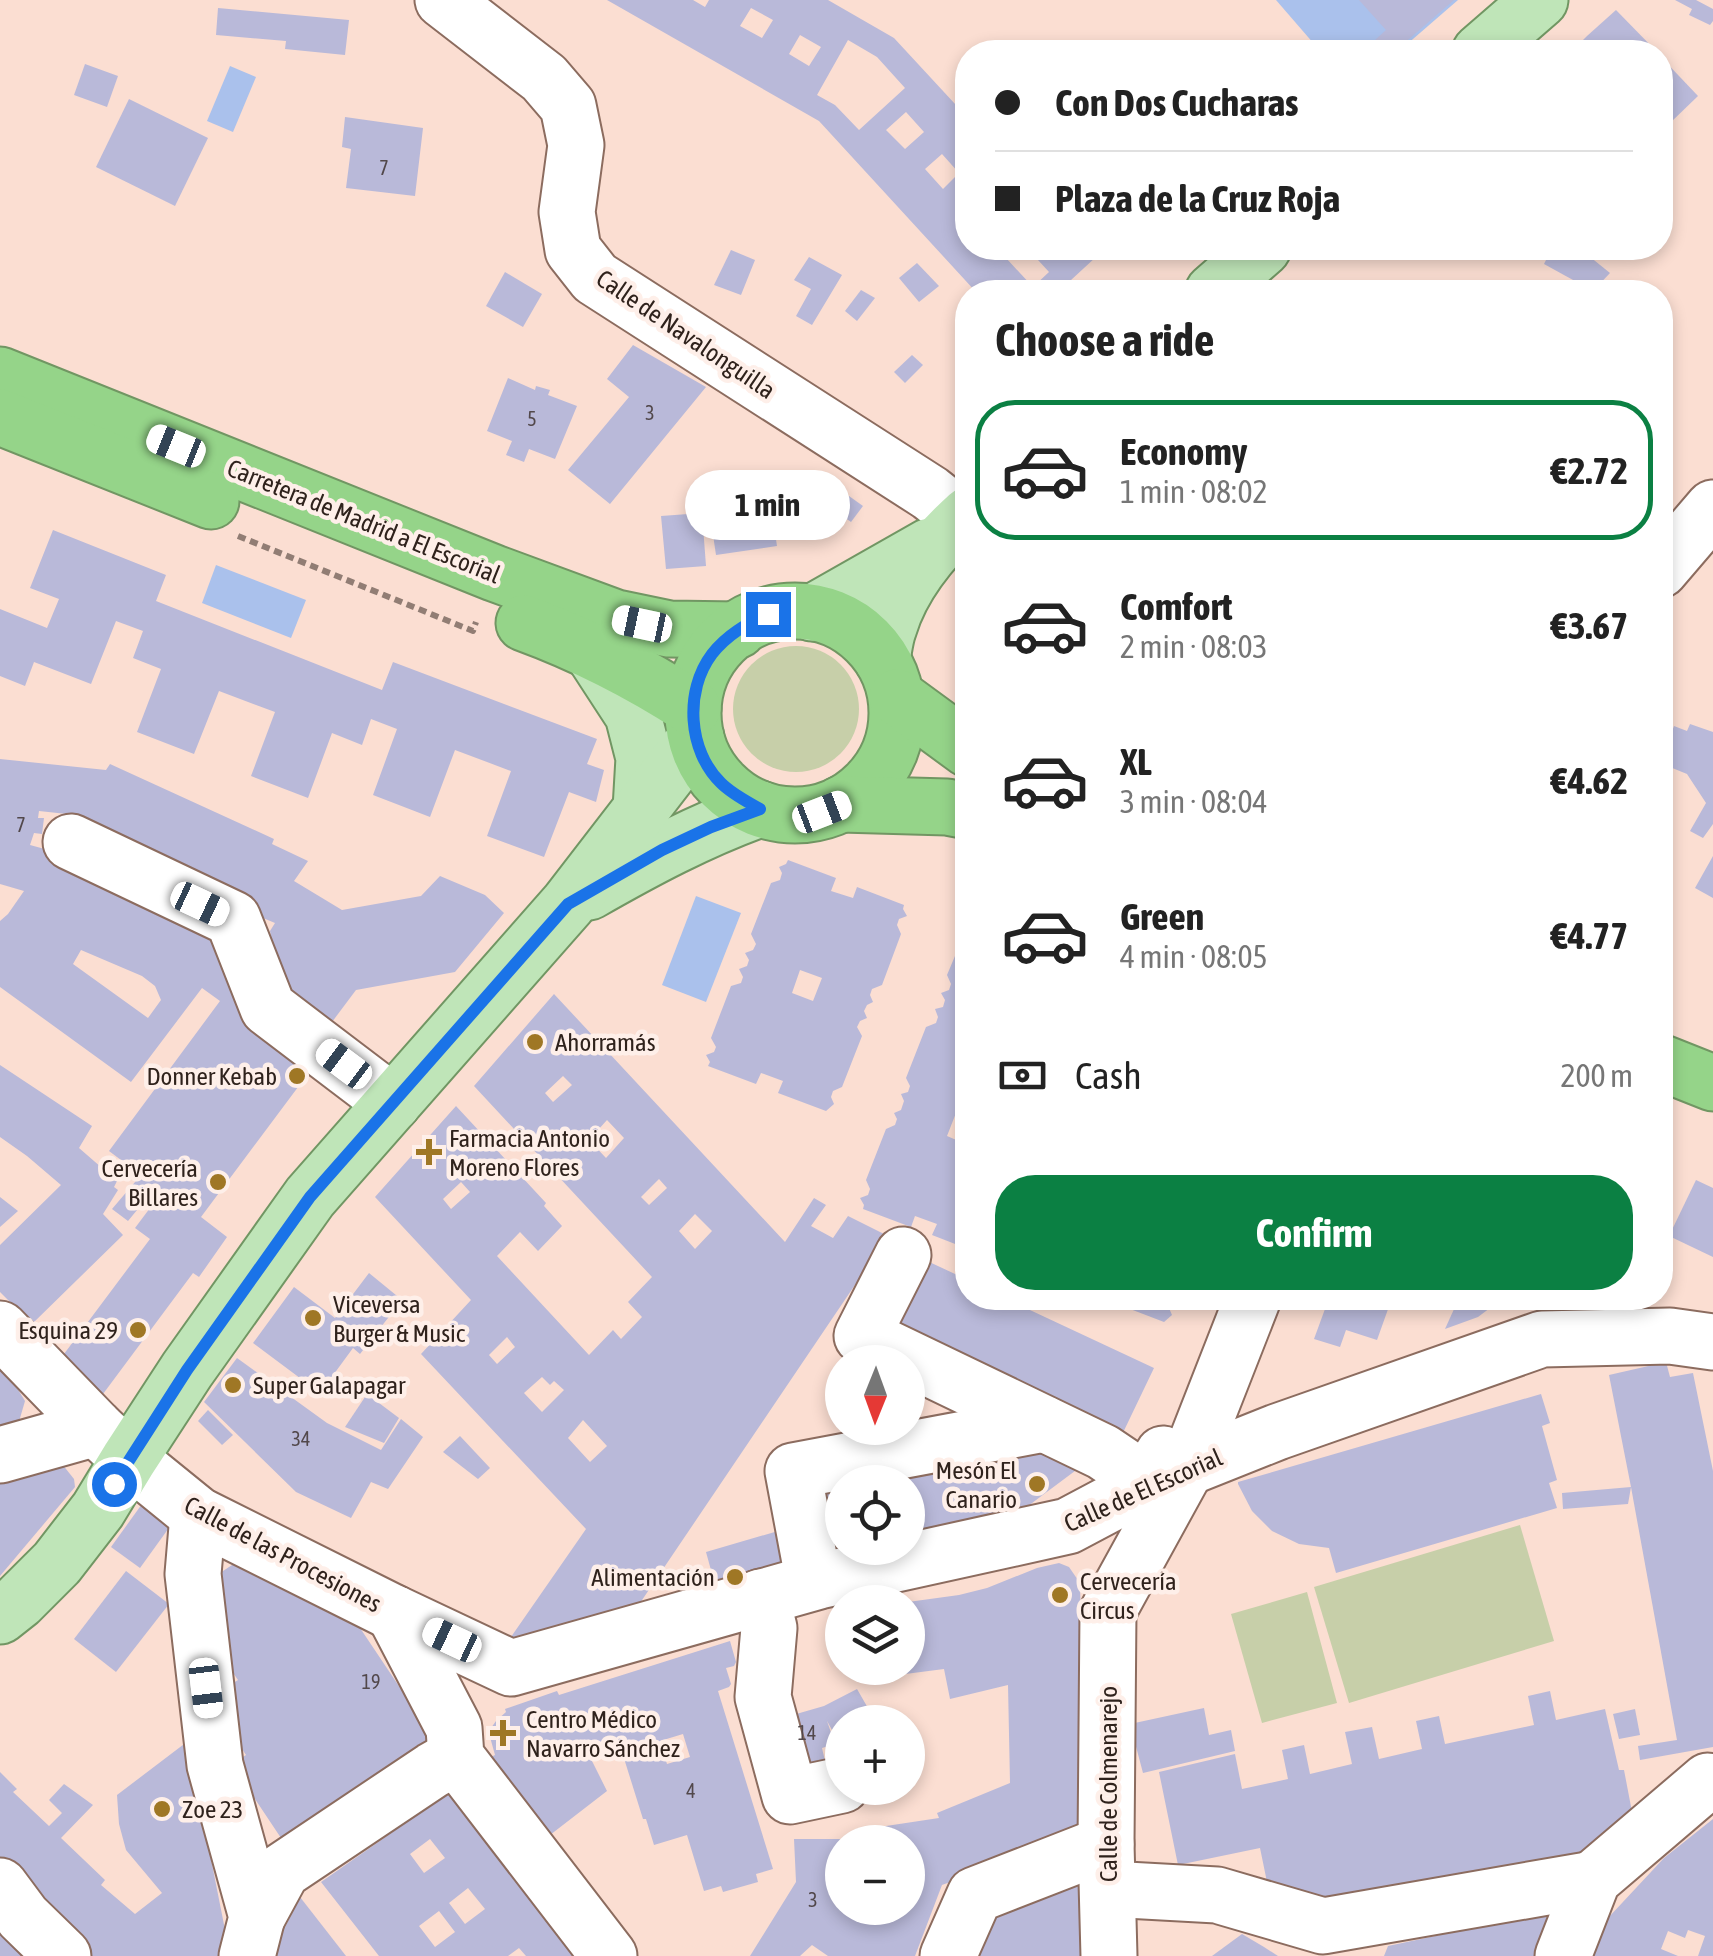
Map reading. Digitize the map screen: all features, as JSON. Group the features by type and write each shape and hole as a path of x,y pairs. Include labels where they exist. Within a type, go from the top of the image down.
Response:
{"highway":[{"name":"Carretera de Madrid a El Escorial","path":"0,375 616,618 669,629 738,630"},
{"name":"Carretera de Madrid a El Escorial","path":"0,417 590,649 644,677 694,723"},
{"path":"889,678 896,729 886,760 867,786 841,804 801,815 760,809 719,781 705,761 694,723 698,681 710,656 738,630 768,614 790,611 812,612 839,621 864,637 889,678 955,737"},
{"path":"841,804 955,809"},
{"path":"1673,1028 1713,1043"},
{"path":"1673,1067 1713,1082"}],"main road":[{"path":"1494,40 1540,0"},
{"path":"1226,280 1249,260"},
{"path":"812,612 955,525"},
{"path":"889,678 888,627 906,590 955,527"},
{"path":"590,649 633,716 644,758 641,809"},
{"path":"0,1616 57,1563 98,1510 112,1443 187,1370 310,1197 568,904 641,809 694,723"},
{"path":"568,904 662,850 760,809"}],"street":[{"name":"Calle de Navalonguilla","path":"442,0 544,78 568,106 576,145 567,212 573,250 596,278 930,493 955,522"},
{"path":"1673,555 1713,508"},
{"path":"71,842 233,919 268,1008 393,1103"},
{"path":"903,1255 862,1336 1103,1452 1168,1476"},
{"name":"Calle de Colmenarejo","path":"1168,1476 1182,1415 1220,1310"},
{"name":"Calle de Colmenarejo","path":"1108,1611 1247,1310"},
{"name":"Calle de las Procesiones","path":"0,1330 112,1443 198,1515 511,1668"},
{"name":"Calle de El Escorial","path":"511,1668 819,1581 1068,1526 1168,1476 1277,1432 1542,1339 1670,1336 1713,1342"},
{"path":"811,1567 793,1471 1044,1424"},
{"path":"0,1454 112,1443"},
{"path":"198,1515 193,1574 215,1765 252,1936"},
{"name":"Calle de Colmenarejo","path":"1068,1526 1091,1540 1111,1563 1109,1956"},
{"path":"762,1597 768,1628 763,1697 790,1796 825,1788"},
{"name":"Calle de las Procesiones","path":"394,1613 454,1728 456,1758 610,1956"},
{"path":"252,1936 282,1871 456,1758"},
{"path":"1564,1956 1593,1878 1708,1780 1713,1782"},
{"path":"948,1956 974,1896 1107,1871 1262,1865"},
{"path":"1107,1871 1217,1895 1323,1926 1593,1878"},
{"path":"0,1886 23,1917 61,1955"}],"path":[{"path":"236,536 473,631 480,608"}],"green space":[{"path":"796,646 820,651 841,664 854,685 859,709 854,733 841,754 820,767 796,772 772,767 751,754 738,733 733,709 738,685 751,664 772,651"},
{"path":"1520,1525 1554,1641 1349,1703 1314,1587"},
{"path":"1307,1592 1337,1703 1262,1723 1231,1614"}],"water":[{"path":"1276,0 1458,0 1412,40 1311,40"},
{"path":"230,66 256,77 233,132 207,121"},
{"path":"216,565 306,600 291,638 202,603"},
{"path":"696,896 741,913 706,1002 662,985"}],"building":[{"path":"607,0 693,0 705,7 709,0 828,0 894,38 955,104 955,169 942,154 925,169 943,189 955,177 955,260 1008,260 1026,280 965,280 819,121","holes":["751,8 773,20 762,38 740,26","800,35 821,47 809,66 789,54","848,40 877,57 905,88 859,130 835,105 817,95","906,112 924,132 905,149 886,130"]},
{"path":"1359,0 1454,0 1408,40 1375,40 1386,30"},
{"path":"1675,0 1696,0 1713,9 1713,21 1710,25 1689,15 1692,9"},
{"path":"218,8 349,20 345,55 285,49 286,41 216,35"},
{"path":"1616,10 1645,40 1583,40"},
{"path":"85,64 118,76 107,107 74,95"},
{"path":"1673,70 1698,96 1673,120"},
{"path":"129,99 208,138 175,206 96,167"},
{"path":"345,117 423,128 415,196 346,188 351,149 342,147"},
{"path":"731,250 755,260 741,295 714,285"},
{"path":"809,257 842,275 812,325 796,316 811,289 794,280"},
{"path":"1038,260 1093,260 1071,280 1040,280 1049,272"},
{"path":"1546,260 1594,260 1610,273 1603,280 1573,280 1544,264"},
{"path":"917,263 939,286 919,302 899,278"},
{"path":"505,272 542,294 523,327 486,306"},
{"path":"861,290 875,298 857,321 845,311"},
{"path":"633,345 706,387 610,504 568,470 629,397 607,379"},
{"path":"912,355 923,365 905,383 894,372"},
{"path":"508,378 535,390 536,386 550,390 548,395 577,406 555,459 529,449 524,462 506,455 512,441 487,431"},
{"path":"849,496 863,506 851,522 837,512"},
{"path":"770,498 777,546 716,555 709,508"},
{"path":"702,513 706,566 666,569 661,516"},
{"path":"53,530 166,575 156,601 382,690 393,662 597,739 587,764 604,770 596,802 569,792 544,857 487,836 511,771 455,750 430,817 373,795 397,729 371,719 362,745 332,733 308,798 251,776 275,712 219,691 194,754 137,732 161,669 133,658 143,631 116,621 91,684 34,662 25,686 0,676 0,609 47,628 59,599 30,588"},
{"path":"1690,724 1713,732 1713,824 1703,838 1690,831 1706,803 1687,774 1673,768 1673,729 1687,731"},
{"path":"0,759 106,770 110,764 274,839 272,844 308,861 294,881 342,910 421,896 440,876 485,895 504,913 455,972 356,990 326,1030 282,996 270,931 275,923 71,821 76,815 39,811 38,818 44,818 42,834 34,833 30,845 52,851 215,937 313,1067 201,1217 227,1237 199,1277 193,1273 103,1394 58,1362 150,1239 135,1228 162,1192 156,1187 128,1221 112,1209 141,1175 109,1151 220,1001 202,988 131,1082 0,987 0,921 24,891 0,884","holes":["81,950 142,976 155,986 161,1000 148,1018 73,964"]},
{"path":"1713,856 1713,898 1695,888"},
{"path":"788,860 836,878 831,891 853,898 857,887 904,905 907,916 899,919 901,934 882,985 872,989 873,1002 864,1011 867,1018 857,1027 862,1036 842,1087 833,1091 834,1104 826,1111 778,1093 783,1081 761,1073 756,1084 708,1066 706,1055 716,1047 711,1038 731,986 741,983 739,969 747,966 749,960 745,953 756,944 751,934 771,883 780,880 779,867","holes":["800,970 822,978 813,1001 792,993"]},
{"path":"955,956 955,1116 947,1136 955,1139 955,1244 932,1235 937,1224 915,1216 911,1227 863,1209 860,1198 868,1195 866,1180 886,1129 895,1125 894,1113 901,1110 904,1101 901,1094 908,1092 906,1078 926,1027 936,1023 935,1009 943,1007 941,993 949,990 951,984 947,975"},
{"path":"554,994 785,1242 814,1198 826,1205 811,1226 833,1238 848,1216 888,1236 636,1609 506,1644 586,1529 421,1354 471,1300 375,1197 456,1106 546,1203 544,1206 562,1226 538,1251 520,1232 497,1256 589,1355 613,1330 621,1339 642,1317 628,1302 652,1277 474,1086","holes":["563,1076 572,1085 553,1102 545,1093","607,1120 624,1138 606,1158 589,1140","659,1179 667,1188 649,1205 641,1197","461,1182 470,1192 451,1209 443,1199","695,1214 712,1231 695,1249 679,1231","507,1337 515,1347 497,1364 489,1355","542,1377 564,1390 542,1412 524,1393","583,1420 607,1446 590,1462 568,1438"]},
{"path":"0,1065 92,1126 79,1148 117,1181 114,1187 118,1190 103,1214 123,1235 32,1324 0,1292 0,1245 61,1185 0,1137"},
{"path":"1696,1180 1713,1188 1713,1257 1673,1238 1673,1228"},
{"path":"0,1197 18,1211 0,1227"},
{"path":"925,1260 955,1274 955,1310 1030,1310 1154,1368 1119,1441 925,1350 925,1345 914,1345 891,1334"},
{"path":"369,1273 402,1300 360,1354 353,1348 320,1393 253,1343 294,1287 335,1318"},
{"path":"1133,1310 1170,1310 1172,1315 1164,1322"},
{"path":"1325,1310 1388,1310 1377,1340 1346,1330 1340,1347 1314,1339"},
{"path":"1454,1310 1487,1310 1478,1317 1445,1329"},
{"path":"237,1358 327,1423 381,1450 401,1419 423,1437 388,1489 371,1482 351,1518 296,1492 204,1402"},
{"path":"0,1360 25,1401 18,1425 0,1438"},
{"path":"1666,1362 1670,1377 1693,1373 1713,1471 1713,1747 1640,1760 1638,1746 1677,1740 1609,1375"},
{"path":"367,1394 399,1418 384,1443 345,1427"},
{"path":"1541,1394 1550,1423 1542,1426 1557,1480 1549,1483 1557,1508 1336,1573 1329,1548 1299,1544 1272,1531 1252,1511 1238,1484 1238,1482"},
{"path":"208,1410 233,1435 222,1445 198,1421"},
{"path":"460,1436 490,1468 478,1479 443,1452"},
{"path":"1044,1438 1087,1462 989,1535 925,1547 925,1465 902,1465"},
{"path":"54,1454 74,1479 75,1487 0,1576 0,1470"},
{"path":"825,1480 825,1549 812,1482"},
{"path":"1631,1487 1628,1504 1563,1509 1562,1493"},
{"path":"142,1504 171,1525 140,1568 111,1547"},
{"path":"785,1529 796,1569 717,1592 706,1552"},
{"path":"235,1563 352,1616 425,1725 441,1738 285,1844 243,1781 240,1759 246,1755 238,1743 230,1685 238,1680 229,1667 220,1573"},
{"path":"1059,1563 1069,1567 1080,1583 1086,1832 942,1885 915,1956 828,1956 812,1945 800,1956 750,1956 796,1882 794,1839 825,1839 825,1925 925,1925 925,1825 893,1825 939,1818 937,1813 1010,1783 1008,1685 950,1699 944,1669 925,1671 925,1600 987,1588"},
{"path":"126,1571 169,1604 116,1672 74,1639"},
{"path":"730,1641 736,1662 726,1668 731,1684 718,1691 773,1869 756,1874 758,1882 723,1892 721,1886 704,1891 687,1835 654,1845 622,1752 617,1753 615,1745 605,1748 606,1753 590,1757 607,1791 550,1835 491,1757 495,1755 490,1737 491,1728 505,1709 557,1691 559,1695","holes":["683,1734 690,1757 667,1764 660,1741"]},
{"path":"857,1689 866,1705 826,1705"},
{"path":"1550,1691 1556,1720 1605,1709 1619,1770 1624,1770 1633,1817 1590,1855 1344,1903 1267,1882 1260,1848 1178,1865 1159,1772 1235,1754 1242,1789 1288,1779 1282,1750 1304,1745 1310,1774 1352,1764 1345,1732 1372,1727 1379,1759 1422,1749 1416,1721 1439,1716 1445,1744 1534,1725 1528,1696"},
{"path":"824,1706 825,1761 793,1769 779,1719"},
{"path":"1204,1708 1209,1735 1231,1730 1235,1751 1143,1773 1130,1724"},
{"path":"1635,1709 1640,1735 1619,1739 1613,1714"},
{"path":"196,1735 210,1854 229,1950 225,1956 90,1956 40,1914 0,1863 0,1772 17,1789 13,1792 49,1826 62,1813 49,1800 64,1784 93,1805 61,1838 105,1880 101,1885 135,1914 162,1893 126,1850 117,1795"},
{"path":"450,1792 577,1956 526,1956 519,1948 508,1956 379,1956 321,1882","holes":["430,1839 445,1858 424,1873 410,1854","468,1888 485,1909 465,1924 449,1903","439,1911 455,1932 435,1947 419,1926"]},
{"path":"1713,1819 1713,1956 1698,1956 1705,1936 1688,1930 1685,1938 1668,1931 1661,1949 1678,1956 1594,1956 1608,1918 1664,1858"},
{"path":"1092,1868 1092,1956 973,1956 994,1905"},
{"path":"300,1897 346,1956 272,1956"},
{"path":"0,1908 32,1956 0,1956"},
{"path":"1548,1912 1550,1928 1540,1956 1384,1956 1388,1946"},
{"path":"1242,1934 1264,1947 1278,1956 1212,1956"}],"place":[{"name":"Ahorramás","path":"535,1042"},
{"name":"Donner Kebab","path":"297,1076"},
{"name":"Farmacia Antonio Moreno Flores","path":"429,1152"},
{"name":"Cervecería Billares","path":"218,1182"},
{"name":"Viceversa Burger & Music","path":"313,1318"},
{"name":"Esquina 29","path":"138,1330"},
{"name":"Super Galapagar","path":"233,1385"},
{"name":"Mesón El Canario","path":"1037,1484"},
{"name":"Alimentación","path":"735,1577"},
{"name":"Cervecería Circus","path":"1060,1595"},
{"name":"Centro Médico Navarro Sánchez","path":"503,1733"},
{"name":"Zoe 23","path":"162,1809"}],"route":[{"path":"114,1484 187,1370 310,1197 568,904 662,850 760,809 719,781 705,761 696,738 693,708 698,681 710,656 738,630 768,614"}]}
